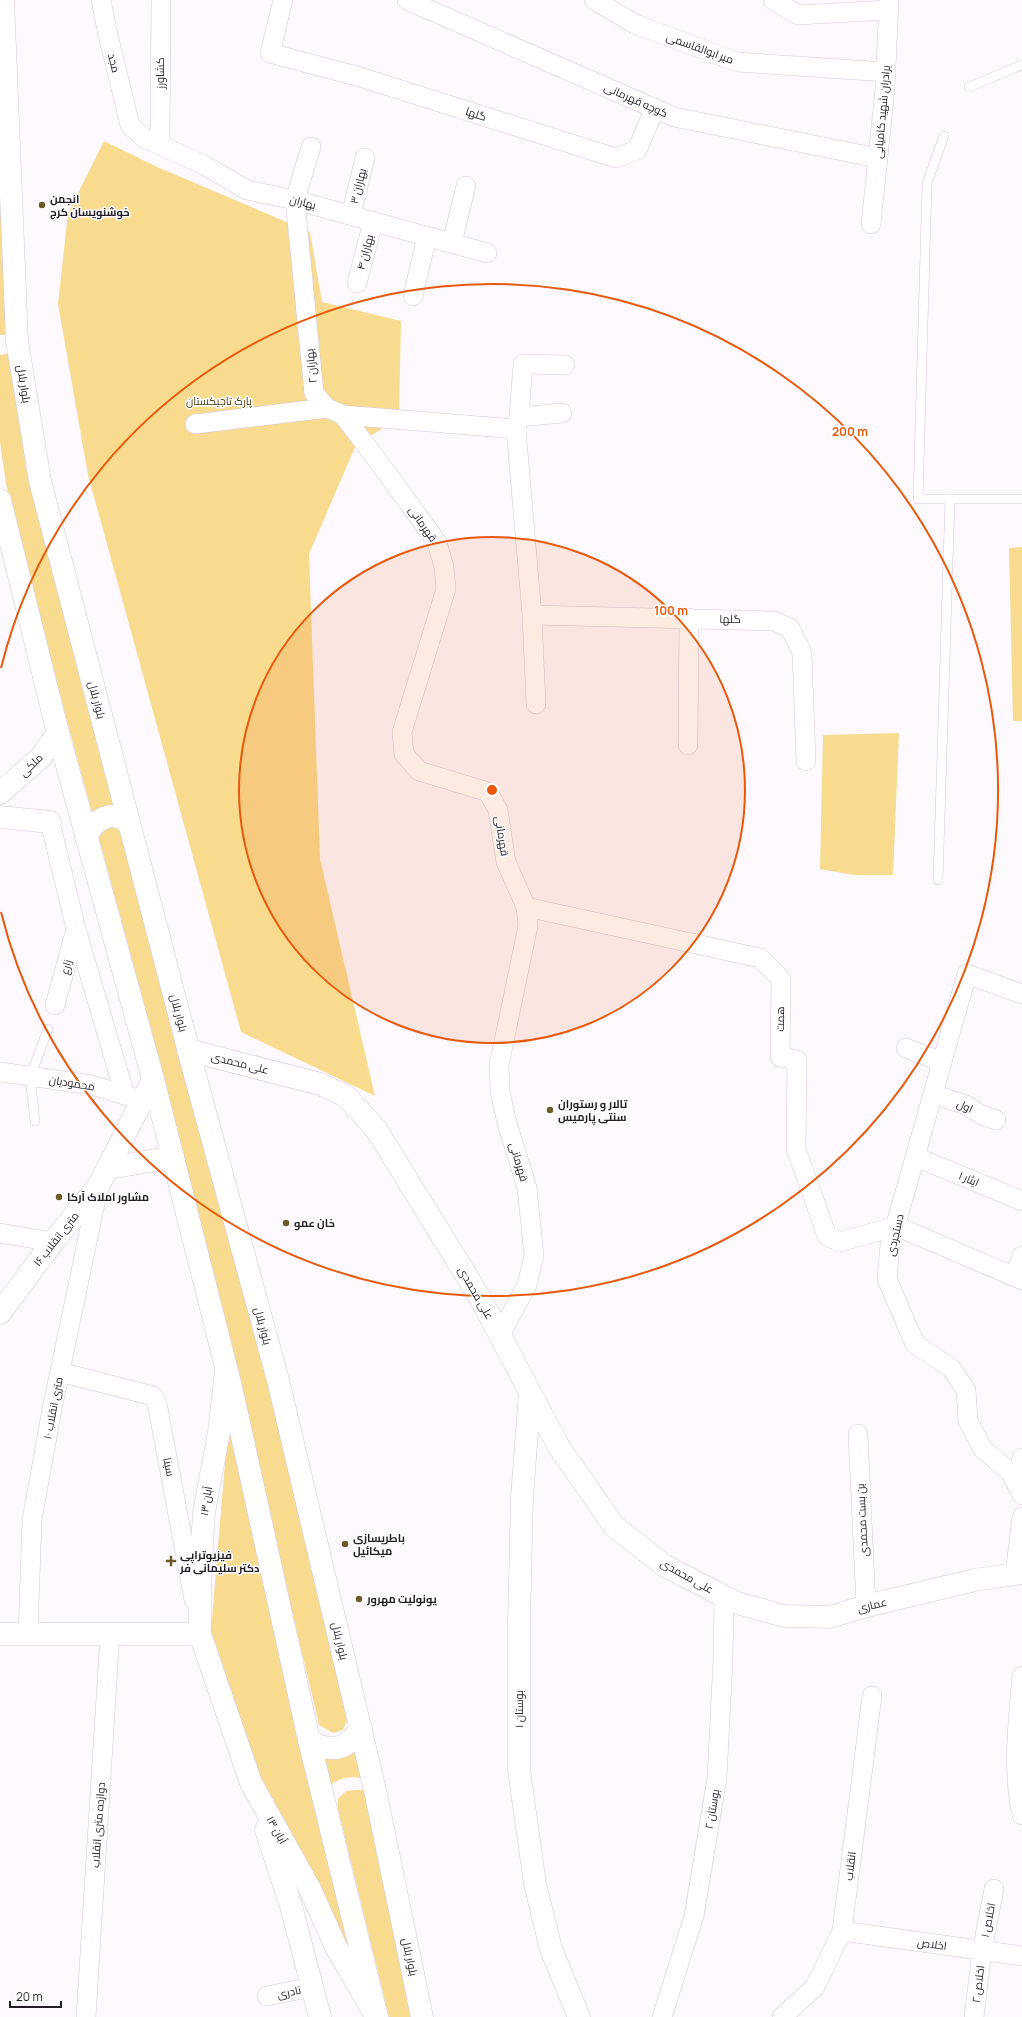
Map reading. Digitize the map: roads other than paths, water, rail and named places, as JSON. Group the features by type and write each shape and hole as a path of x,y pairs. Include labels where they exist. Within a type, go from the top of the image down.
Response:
{"main road":[{"name":"بلوار بلال","path":"3,0 17,341 40,481 188,1050 278,1380 361,1728 422,2017"},
{"path":"0,500 58,733 153,1079 226,1370 309,1740 376,2017"},
{"name":"ملکی","path":"0,793 41,758 58,733"},
{"path":"86,838 93,824 107,817 115,816 124,818 129,824"},
{"path":"0,817 50,822"},
{"name":"علی محمدی","path":"188,1050 320,1084 346,1096 380,1135 474,1287 559,1447 614,1526 665,1566 724,1596"},
{"name":"۱۶ متری انقلاب","path":"0,1312 104,1177 133,1098 153,1079"},
{"path":"104,1177 173,1157"},
{"name":"۱۳ آبان","path":"226,1370 219,1432 204,1512 200,1579 200,1634 251,1783 310,1889 336,1947 376,2017"},
{"name":"بوستان ۱","path":"530,1392 522,1498 519,1622 519,1770 534,1884 551,1949 579,2017"},
{"name":"عماری","path":"724,1596 738,1604 784,1616 830,1617 866,1606 975,1580 1019,1574"},
{"path":"0,1634 200,1634"},
{"path":"309,1740 320,1747 332,1749 344,1746 354,1739 361,1728"},
{"path":"251,1783 291,1906 320,2017"}],"street":[{"name":"مجد","path":"101,0 130,125"},
{"name":"کشاورز","path":"160,146 161,0"},
{"name":"گلها","path":"283,0 270,53 360,77 616,158 637,150 655,108"},
{"name":"میر ابوالقاسمی","path":"594,0 635,24 736,62 886,72"},
{"path":"773,0 798,7 888,5"},
{"name":"کوچه قهرمانی","path":"414,1 674,117 878,158"},
{"name":"برادران شهید کامیابی","path":"871,224 886,72 888,5"},
{"name":"بهاران","path":"130,125 144,138 204,165 247,190 295,200 488,253"},
{"path":"295,200 311,147"},
{"name":"بهاران ۳","path":"351,215 365,158"},
{"path":"452,243 466,186"},
{"name":"بهاران ۲","path":"295,200 314,392 335,412"},
{"name":"بهاران ۴","path":"357,283 373,222"},
{"path":"413,296 427,236"},
{"path":"536,704 532,615 518,423 522,364 565,365"},
{"path":"195,424 335,412 518,423 562,413"},
{"name":"قهرمانی","path":"335,412 375,457 437,542 444,567 446,589 402,732 404,754 419,771 488,792 498,810 506,862 526,907 528,926 500,1066 500,1092 506,1123 527,1188 534,1256 526,1285 500,1336"},
{"name":"گلها","path":"532,615 774,620 790,628 802,653 806,760"},
{"path":"688,745 689,618"},
{"path":"50,822 76,929 133,1098"},
{"name":"همت","path":"526,907 760,958 781,979 780,1057 797,1060 796,1149 827,1236 840,1242 896,1226"},
{"name":"زارع","path":"55,1005 76,929"},
{"name":"دستجردی","path":"1019,1488 1011,1473 983,1449 968,1421 966,1390 951,1368 915,1344 887,1279 890,1245 967,974 1022,994"},
{"path":"906,1048 942,1062"},
{"name":"محمودیان","path":"0,1072 92,1085 133,1098"},
{"name":"اول","path":"933,1094 966,1105 982,1116 996,1120"},
{"name":"۱ ایثار","path":"916,1157 1022,1201"},
{"name":"۱۰ متری انقلاب","path":"28,1634 32,1520 60,1372 104,1177"},
{"path":"896,1226 1018,1278 1022,1256"},
{"path":"0,1232 53,1242"},
{"name":"سینا","path":"60,1372 143,1393 153,1396 155,1399 200,1634"},
{"name":"بن بست محمدی","path":"858,1434 866,1606"},
{"path":"1019,1488 1022,1458"},
{"path":"1019,1574 1022,1517"},
{"name":"بوستان ۲","path":"662,2017 694,1916 717,1778 723,1659 724,1596"},
{"name":"دوازده متری انقلاب","path":"86,2017 110,1634"},
{"path":"1022,1676 1018,1716 1018,1796 1022,1815"},
{"name":"انقلاب","path":"782,2017 815,1987 842,1931 872,1696"},
{"name":"اخلاص ۱","path":"982,1950 994,1889"},
{"name":"اخلاص","path":"842,1931 1022,1956"},
{"name":"اخلاص ۲","path":"974,2017 982,1950"},
{"name":"نادری","path":"267,1996 312,1987"}],"lane":[{"path":"969,87 1022,65"},
{"path":"944,136 927,183 918,499 1022,499"},
{"path":"938,880 950,499"},
{"path":"35,1121 30,1077 48,1029"}],"place":[{"name":"انجمن خوشنویسان کرج","path":"42,205"},
{"name":"تالار و رستوران سنتی پارمیس","path":"550,1110"},
{"name":"مشاور املاک آرکا","path":"59,1197"},
{"name":"خان عمو","path":"286,1223"},
{"name":"باطریسازی میکائیل","path":"345,1544"},
{"name":"فیزیوتراپی دکتر سلیمانی فر","path":"171,1561"},
{"name":"یونولیت مهرور","path":"359,1599"}],"park label":[{"name":"پارک تاجیکستان","path":"219,401"}]}
